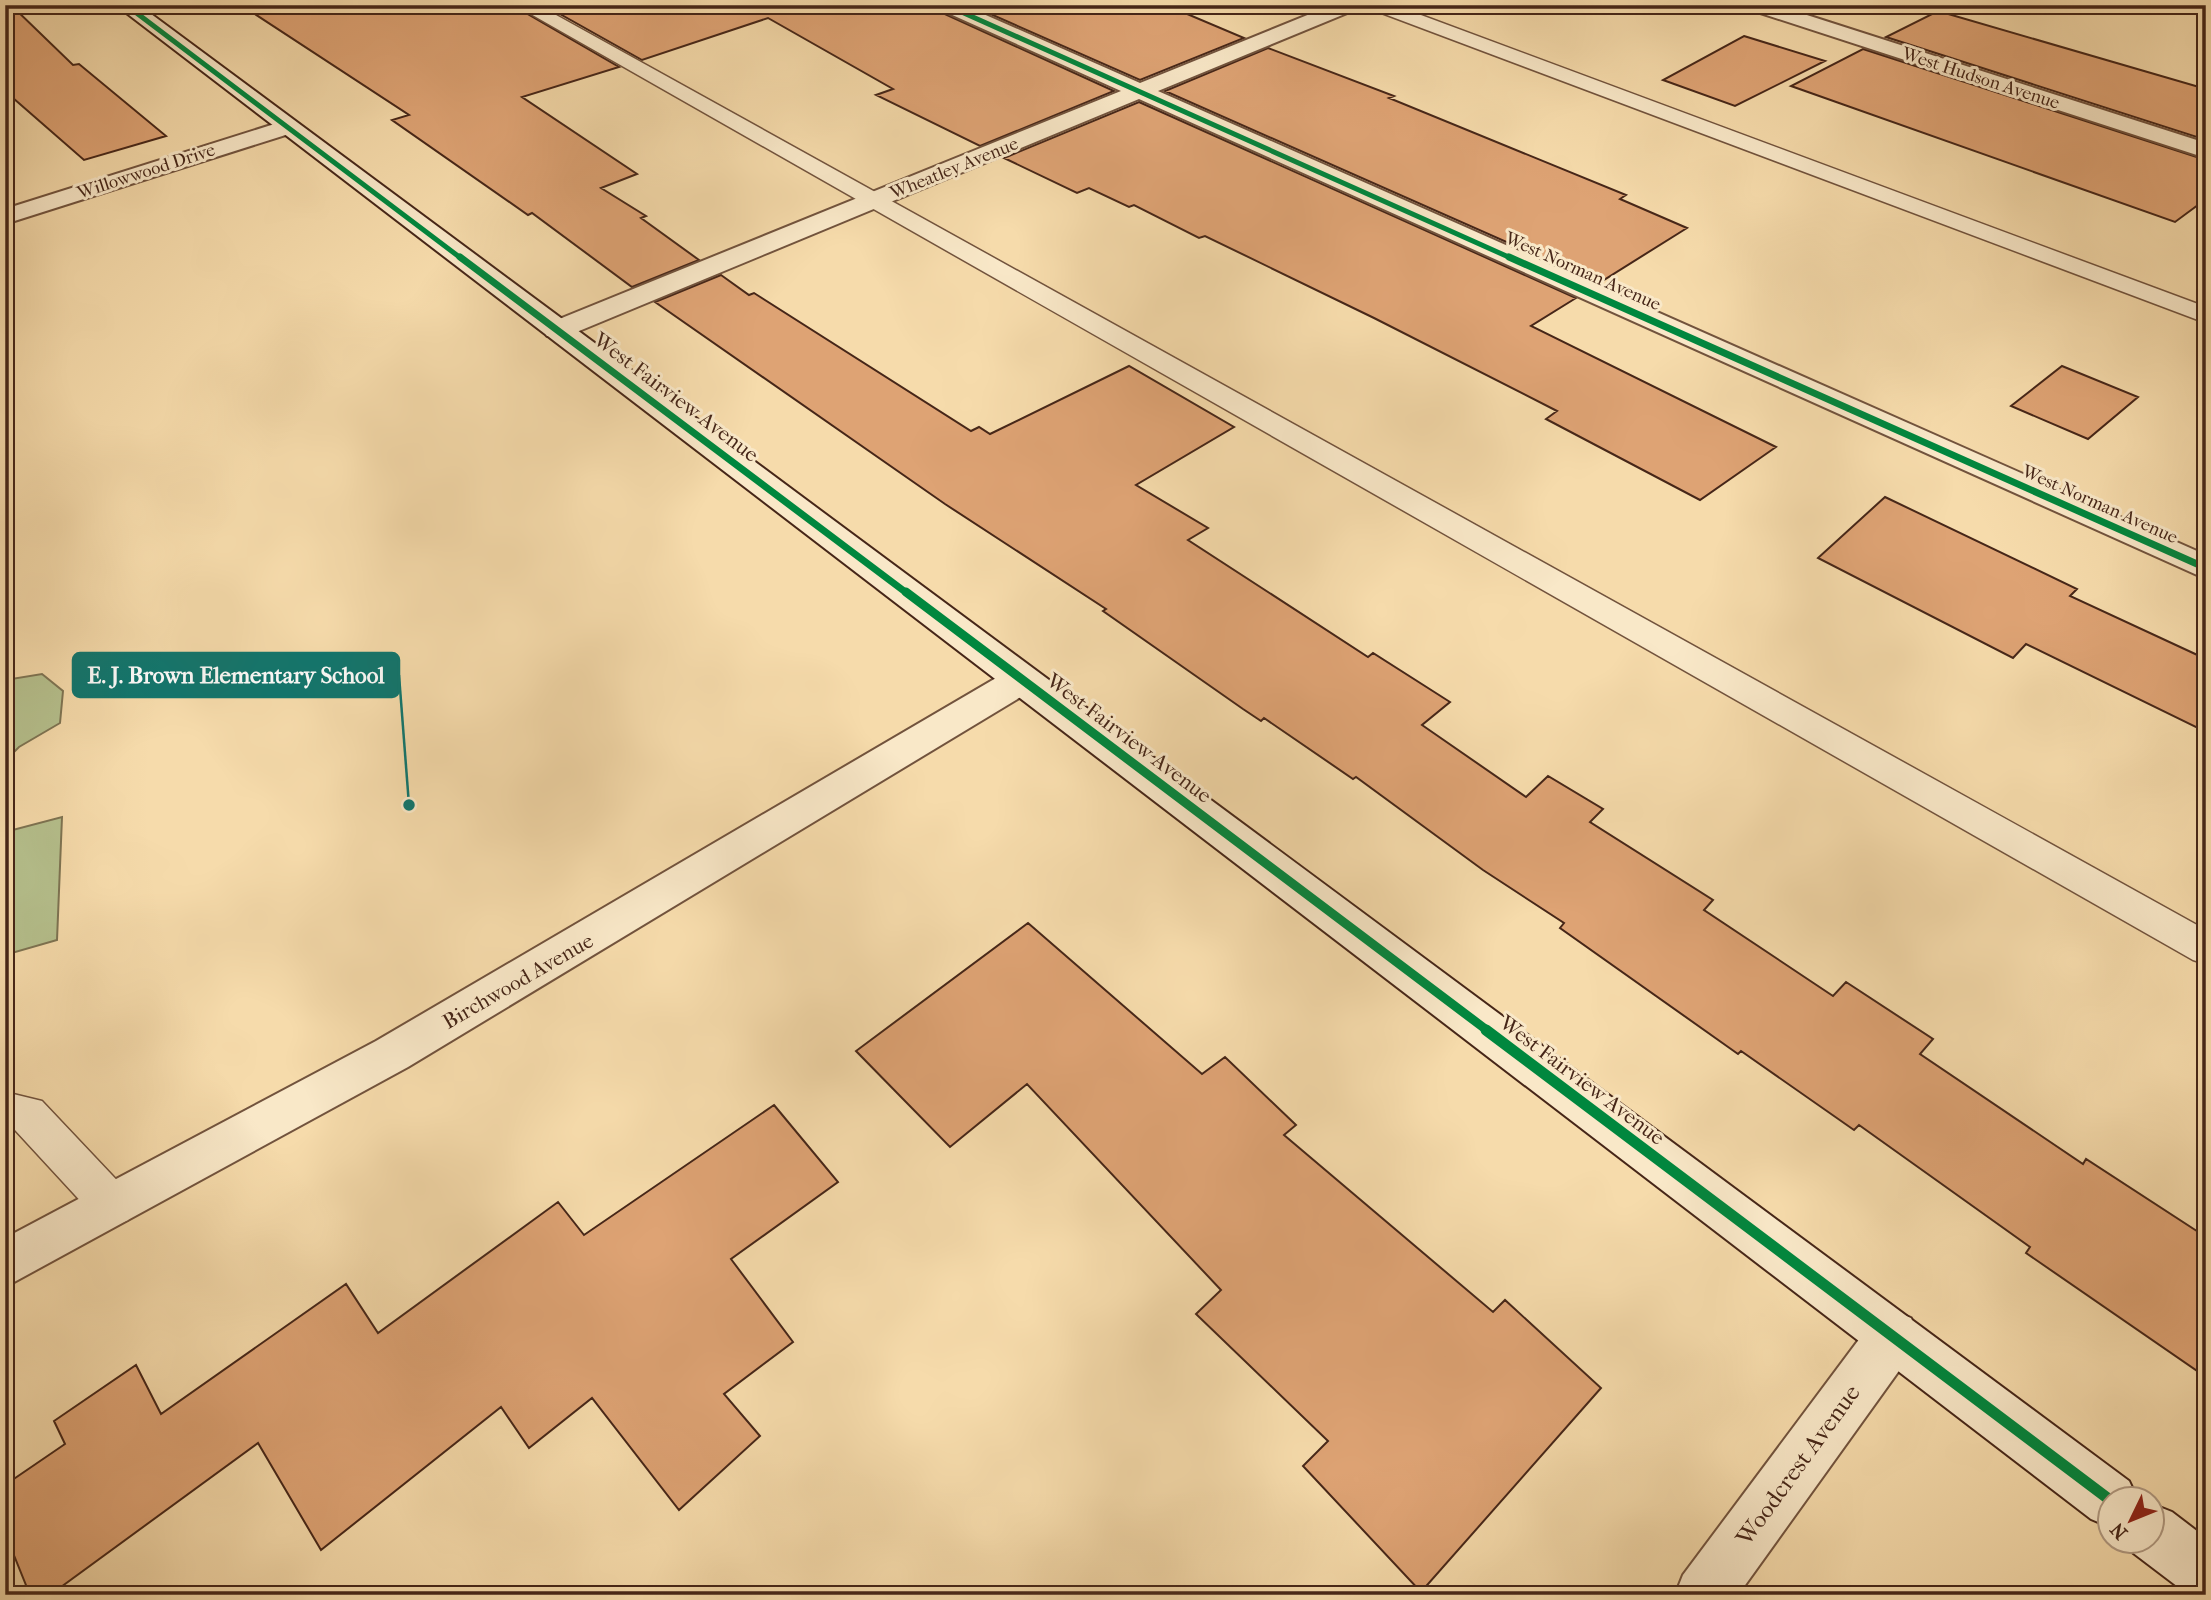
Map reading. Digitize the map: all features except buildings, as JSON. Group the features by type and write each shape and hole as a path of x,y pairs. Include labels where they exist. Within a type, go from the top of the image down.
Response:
{"street":[{"name":"West Fairview Avenue","path":"126,5 2096,1490"},
{"name":"West Norman Avenue","path":"946,5 2206,568"},
{"name":"Wheatley Avenue","path":"557,330 1350,5"},
{"name":"West Hudson Avenue","path":"1755,5 2206,151"},
{"name":"Willowwood Drive","path":"5,217 287,127"},
{"name":"Birchwood Avenue","path":"5,1264 404,1047 1021,680"},
{"name":"Woodcrest Avenue","path":"1703,1595 1893,1336"},
{"path":"2166,1543 2206,1573"}],"lane":[{"path":"524,5 2206,949"},
{"path":"1377,5 2206,316"},
{"path":"5,1110 27,1114 113,1206"}],"green space":[{"path":"42,674 63,691 60,723 19,747 5,761 5,680"},
{"path":"62,817 57,940 5,955 5,832"}],"cycle path":[{"path":"126,5 2096,1489"},
{"path":"946,5 2206,568"}],"place":[{"name":"E. J. Brown Elementary School","path":"409,805"}]}
